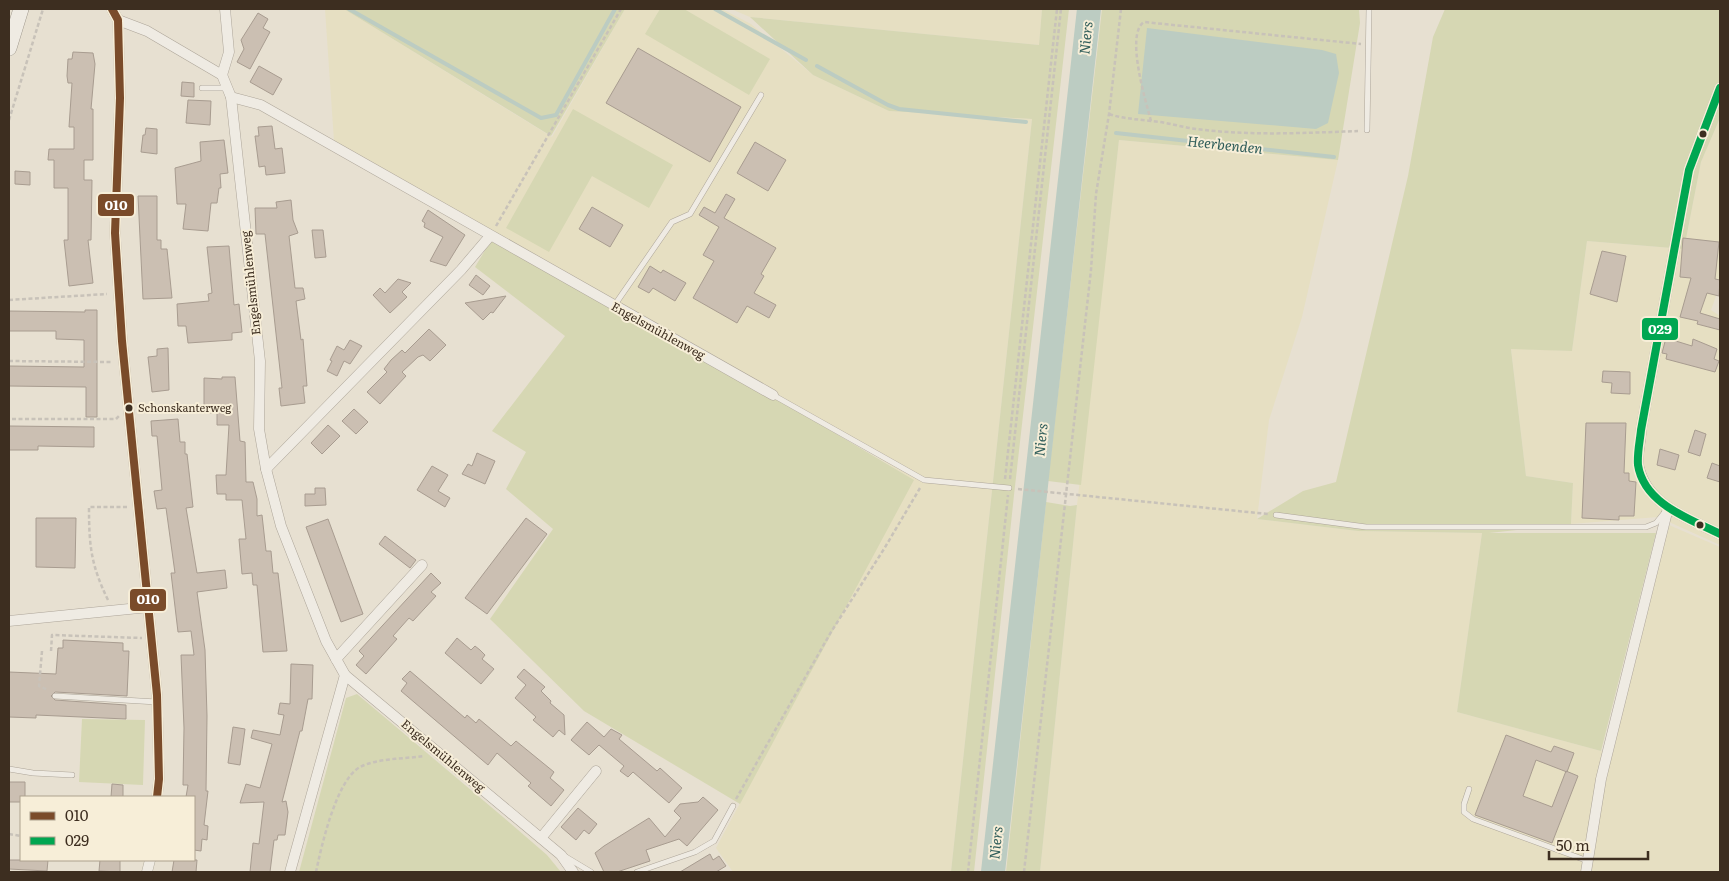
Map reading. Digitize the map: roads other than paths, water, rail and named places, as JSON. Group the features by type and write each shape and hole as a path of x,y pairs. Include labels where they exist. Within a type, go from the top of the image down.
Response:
{"main road":[{"path":"9,48 21,9"}],"street":[{"path":"112,9 118,20 120,98 115,233 124,363 157,702 159,779 157,796"},
{"path":"118,20 147,31 222,74 229,52 224,9"},
{"name":"Engelsmühlenweg","path":"222,74 229,92 260,361 259,429 266,469 281,526 326,641 345,675 561,855 573,872"},
{"path":"1720,88 1689,170 1641,430 1639,468 1652,495 1668,508 1720,534"},
{"name":"Engelsmühlenweg","path":"229,92 261,105 773,395"},
{"path":"266,469 461,270 490,236"},
{"path":"1586,872 1601,780 1668,508"},
{"path":"336,658 422,565"},
{"path":"9,621 149,607"},
{"path":"290,872 345,675"},
{"path":"541,838 596,771"}],"lane":[{"path":"1367,130 1369,9"},
{"path":"202,88 229,92"},
{"path":"614,306 672,222 690,214 760,95"},
{"path":"773,395 924,480 1008,489"},
{"path":"1276,515 1366,526 1646,526 1656,523 1668,508"},
{"path":"55,696 157,702"},
{"path":"9,769 32,773 72,775"},
{"path":"1469,789 1464,804 1464,812 1473,819 1588,860"},
{"path":"637,872 695,852 714,841 733,806"},
{"path":"561,855 592,872"}],"waterway":[{"path":"349,9 541,118 556,115 615,9"},
{"path":"715,9 806,60"},
{"name":"Niers","path":"993,872 1089,9"},
{"path":"817,66 888,105 899,109 1026,122"},
{"name":"Heerbenden","path":"1116,133 1334,157"}],"place":[{"name":"Schonskanterweg","path":"129,408"}]}
